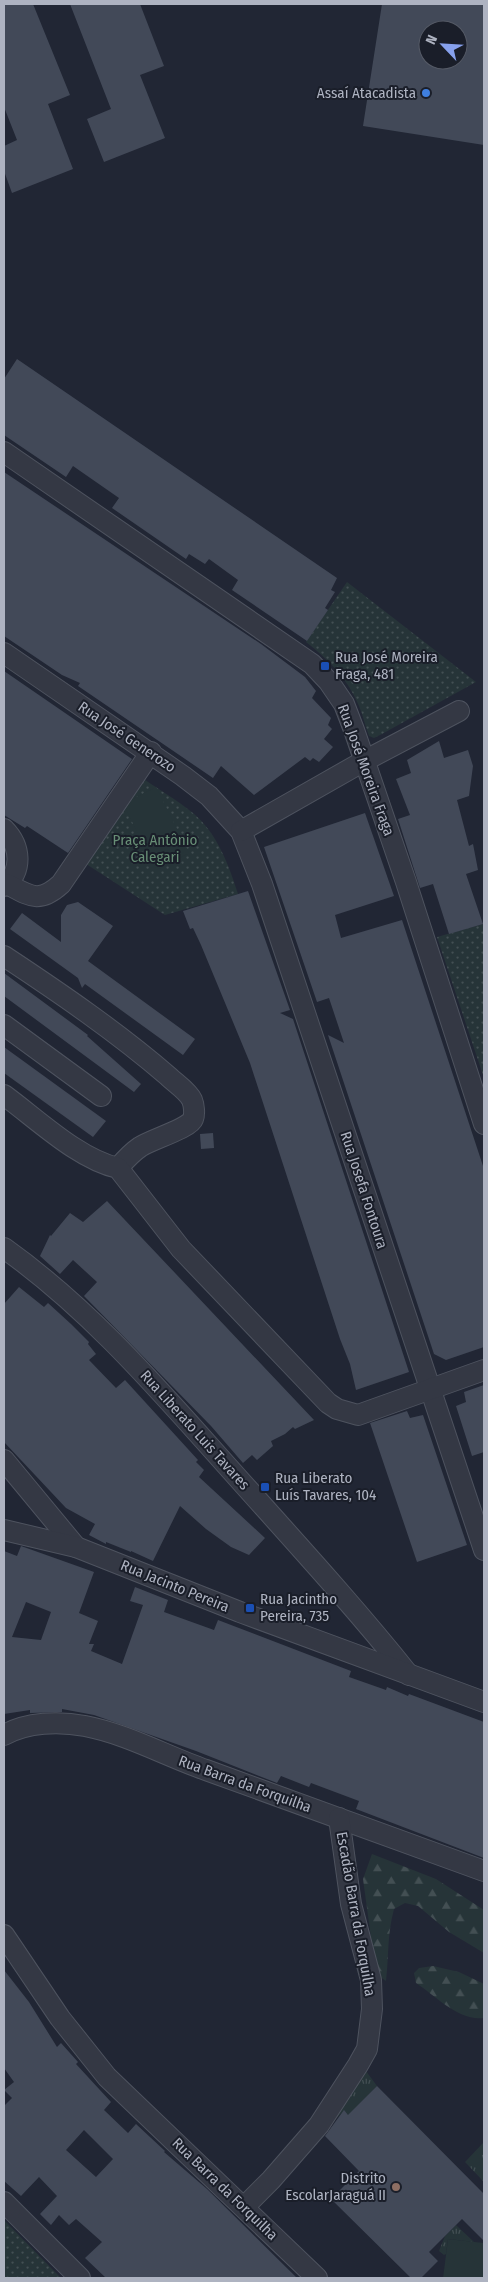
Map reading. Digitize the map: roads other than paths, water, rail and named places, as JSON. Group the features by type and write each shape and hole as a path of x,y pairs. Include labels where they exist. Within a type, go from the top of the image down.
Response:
{"street":[{"name":"Rua José Moreira Fraga","path":"4,452 312,664 329,682 344,704 364,761 406,882 484,1124"},
{"name":"Rua José Generozo","path":"4,653 151,752 209,796 241,831"},
{"path":"241,831 364,761 459,711"},
{"path":"4,829 18,852 18,864 5,885 36,896 49,895 61,884 151,752"},
{"name":"Rua Josefa Fontoura","path":"241,831 281,938 484,1550"},
{"path":"4,956 64,996 158,1067 192,1100 193,1121 187,1126 162,1135 140,1146 118,1168"},
{"path":"4,1025 101,1096"},
{"path":"4,1095 88,1156 108,1166 118,1168 182,1249 328,1403 337,1409 358,1415 484,1370"},
{"name":"Rua Liberato Luis Tavares","path":"4,1248 37,1271 133,1361 357,1610 410,1675"},
{"path":"4,1460 76,1546"},
{"name":"Rua Jacinto Pereira","path":"4,1530 76,1546 240,1612 484,1702"},
{"name":"Rua Barra da Forquilha","path":"4,1735 27,1726 44,1724 85,1726 116,1734 171,1757 484,1871"},
{"name":"Escadão Barra da Forquilha","path":"244,2206 271,2180 319,2125 367,2048 372,2009 371,1980 352,1904 339,1818"},
{"name":"Rua Barra da Forquilha","path":"4,1935 60,2018 107,2077 244,2206 316,2278"},
{"path":"4,2202 80,2278"}],"place":[{"name":"Assaí Atacadista","path":"426,93"},
{"name":"Rua José Moreira Fraga, 481","path":"325,666"},
{"name":"Rua Liberato Luís Tavares, 104","path":"265,1487"},
{"name":"Rua Jacintho Pereira, 735","path":"250,1608"},
{"name":"Distrito EscolarJaraguá II","path":"396,2187"}],"park label":[{"name":"Praça Antônio Calegari","path":"155,848"}]}
